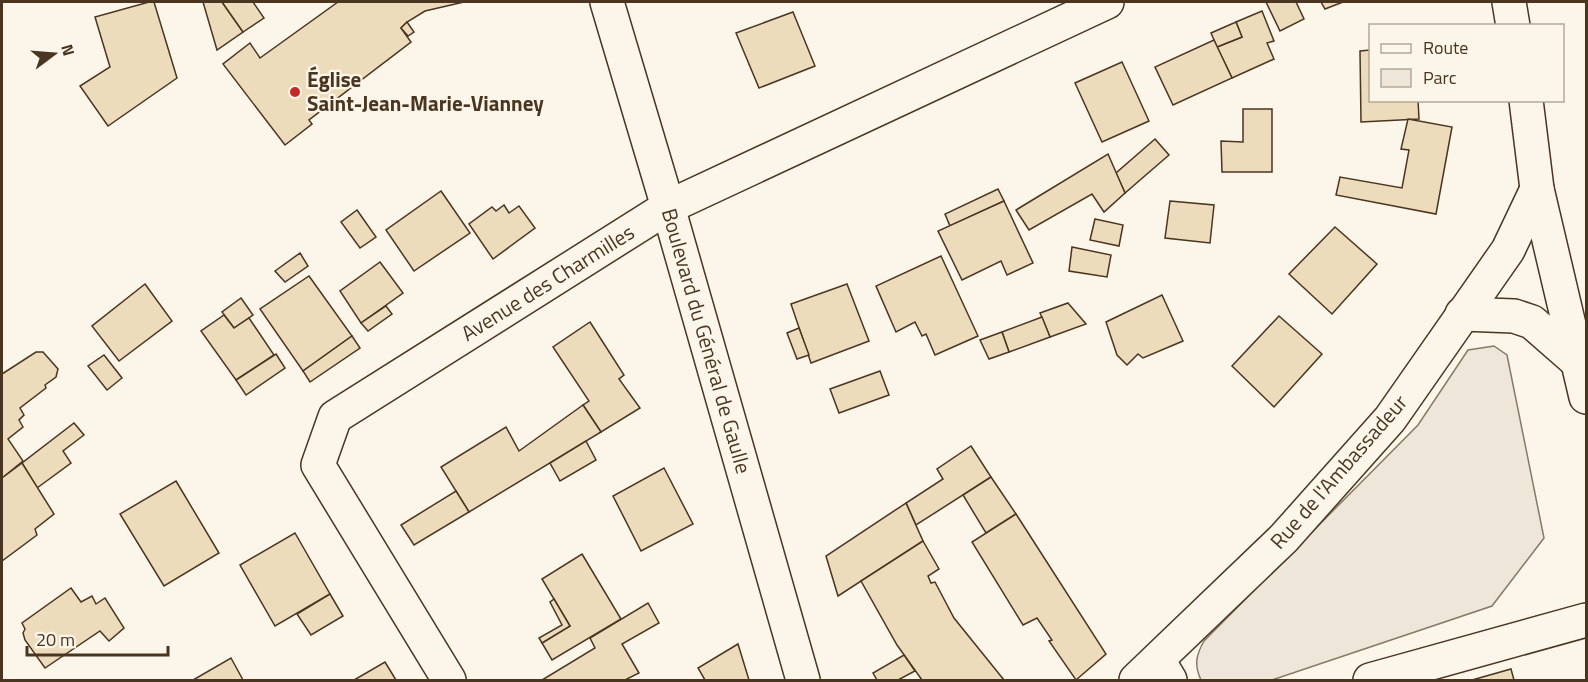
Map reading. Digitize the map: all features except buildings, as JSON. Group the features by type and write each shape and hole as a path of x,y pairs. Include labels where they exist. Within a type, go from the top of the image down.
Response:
{"street":[{"name":"Boulevard du Général de Gaulle","path":"607,2 668,207 802,681"},
{"name":"Avenue des Charmilles","path":"449,681 318,465 335,417 668,207 1107,2"},
{"path":"1509,2 1513,24"},
{"path":"1526,102 1537,189 1587,397"},
{"name":"Rue de l'Ambassadeur","path":"1155,674 1284,538 1390,419 1508,250 1537,189"},
{"path":"1462,314 1514,316 1532,322 1580,364"},
{"path":"1370,681 1587,620"}],"green space":[{"path":"1494,346 1507,355 1544,538 1492,606 1272,680 1201,680 1197,670 1197,660 1204,641 1418,425 1468,350"}],"place":[{"name":"Église Saint-Jean-Marie-Vianney","path":"295,92"}]}
